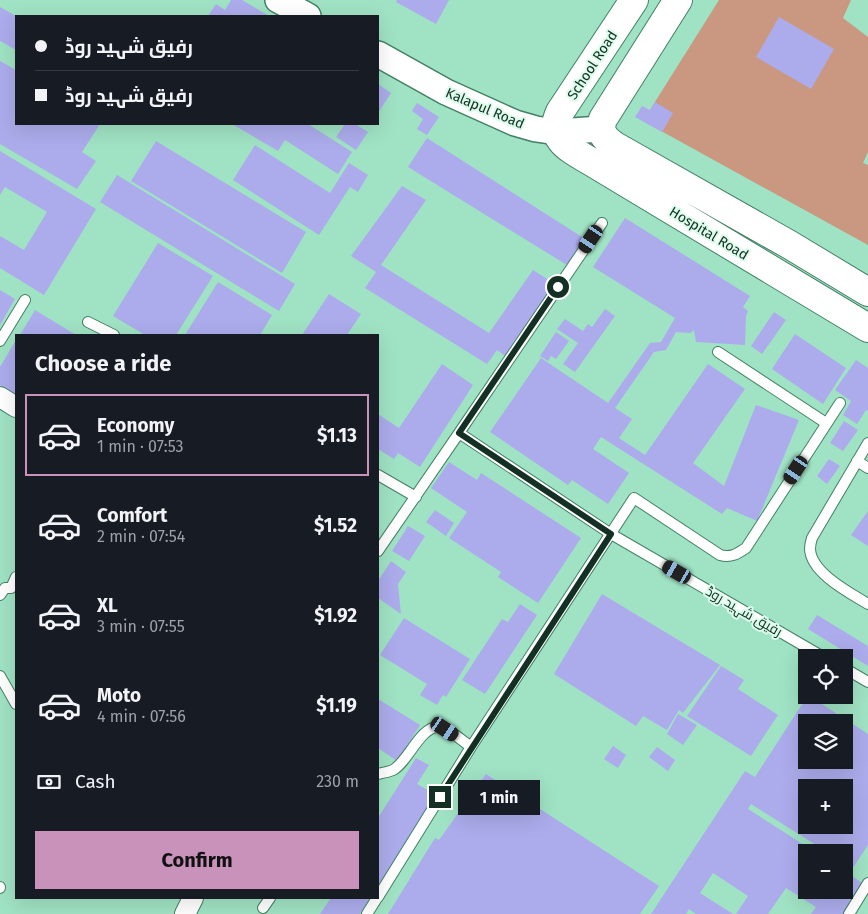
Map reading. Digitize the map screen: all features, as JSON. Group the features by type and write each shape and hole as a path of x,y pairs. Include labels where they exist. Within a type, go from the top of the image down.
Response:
{"main road":[{"name":"School Road","path":"556,132 557,119 560,112 634,0"},
{"path":"601,129 608,110 678,0"},
{"name":"Hospital Road","path":"601,129 605,138 615,146 868,292"},
{"name":"Hospital Road","path":"556,132 563,144 590,162 868,328"}],"street":[{"path":"278,0 306,15"},
{"name":"Kalapul Road","path":"379,55 446,92 498,116 536,129 556,132 601,129"},
{"path":"0,397 15,406"},
{"path":"185,914 192,899"}],"lane":[{"path":"379,550 602,223"},
{"path":"0,341 25,300"},
{"path":"88,322 112,334"},
{"path":"718,352 826,423"},
{"path":"379,894 471,747 634,498 720,555 732,556 746,548 840,403"},
{"name":"رفیق شہید روڈ","path":"459,433 611,534 810,649"},
{"path":"868,443 812,538 810,550 816,564 828,578 868,604"},
{"path":"857,461 868,468"},
{"path":"379,476 416,497"},
{"path":"0,596 5,588 11,588 15,580"},
{"path":"853,673 868,682"},
{"path":"0,676 15,702"},
{"path":"379,774 394,769 401,763 431,728 438,726 445,729 471,747"},
{"path":"848,914 868,883"},
{"path":"263,908 269,899"},
{"path":"367,914 376,899"}],"shaded area":[{"path":"719,0 851,0 843,18 868,37 868,152 863,163 868,165 868,245 643,121"}],"building":[{"path":"231,0 242,0 267,15 209,15 216,4 225,10"},
{"path":"397,0 449,0 436,24 396,2"},
{"path":"0,7 15,15 15,49 0,41"},
{"path":"779,17 834,49 811,89 756,57"},
{"path":"0,61 15,69 15,125 99,125 82,152 96,161 77,189 0,144"},
{"path":"379,85 391,93 379,111"},
{"path":"655,102 673,113 662,132 635,117 642,106 650,110"},
{"path":"417,103 439,117 427,135 417,129 423,119 412,111"},
{"path":"234,125 310,125 352,152 338,174 285,140 278,151"},
{"path":"344,125 357,125 368,132 356,150 336,137"},
{"path":"427,138 593,244 575,270 408,167"},
{"path":"156,141 306,232 282,273 131,181"},
{"path":"255,145 330,193 349,163 368,175 358,192 350,187 319,235 233,180"},
{"path":"0,151 96,209 44,295 0,268 0,236 24,250 47,212 5,187 0,195"},
{"path":"117,175 295,284 279,311 100,202"},
{"path":"402,186 426,200 381,265 489,333 533,270 555,284 505,356 497,350 487,364 365,288 376,272 351,256"},
{"path":"625,218 750,296 743,307 748,311 746,316 745,345 696,342 694,330 690,333 676,332 666,350 654,352 615,408 632,419 619,438 645,455 708,364 745,389 693,463 724,486 756,405 799,420 757,521 727,508 722,514 601,437 593,449 629,473 608,504 572,480 568,485 490,432 541,358 608,403 650,343 661,342 675,318 593,267"},
{"path":"158,243 213,276 177,334 143,334 113,316"},
{"path":"218,282 272,315 261,334 186,334"},
{"path":"0,290 15,299 0,325"},
{"path":"329,294 361,314 348,334 303,334"},
{"path":"605,309 615,316 575,372 563,364 578,343 557,329 565,319 583,331 588,324 592,327"},
{"path":"35,310 74,334 21,334"},
{"path":"774,312 786,320 762,354 751,346"},
{"path":"556,332 569,341 556,359 551,356 548,361 540,356"},
{"path":"795,334 846,368 823,404 772,369"},
{"path":"15,342 15,394 0,385 0,367"},
{"path":"856,360 868,368 868,411 866,410 857,424 843,415 851,401 835,390"},
{"path":"442,364 473,385 420,467 398,453 394,459 379,450 379,415 399,428"},
{"path":"844,421 858,430 843,451 830,443"},
{"path":"829,459 840,466 827,484 817,476"},
{"path":"449,462 477,480 481,473 581,538 538,603 498,577 501,572 449,538 467,512 431,488"},
{"path":"435,510 454,523 446,536 426,522"},
{"path":"868,511 868,546 851,535"},
{"path":"408,526 425,536 409,561 392,551"},
{"path":"391,561 406,572 398,584 401,614 379,599 379,579"},
{"path":"602,594 720,665 683,713 679,710 667,730 643,716 636,726 554,674"},
{"path":"520,604 537,615 485,694 462,680 502,619 508,622"},
{"path":"817,615 868,646 868,666 853,657 853,649 840,649 808,629"},
{"path":"404,618 470,659 446,697 443,695 437,705 420,695 427,684 380,655"},
{"path":"721,666 744,680 738,689 778,715 751,756 687,716"},
{"path":"379,700 420,725 397,761 379,749"},
{"path":"802,704 822,704 837,714 798,714 798,769 853,769 853,724 868,734 868,845 853,868 853,844 814,844 798,834 853,834 853,779 798,779 798,834 751,804 748,809 803,844 798,844 798,896 786,888 768,914 736,914 748,896 713,873 700,893 733,914 696,914 689,909 686,914 651,914 745,771 755,777"},
{"path":"678,714 697,725 683,745 667,734"},
{"path":"613,746 626,755 618,768 604,759"},
{"path":"657,747 675,760 668,771 649,757"},
{"path":"416,758 429,765 417,784 436,795 379,885 379,816"},
{"path":"486,774 659,886 640,914 388,914 435,838 439,840"},
{"path":"853,877 864,884 844,914 811,914 816,907 803,899 853,899"},
{"path":"330,899 369,899 360,914 320,914"}],"route":[{"path":"440,797 611,534 459,433 558,287"}]}
